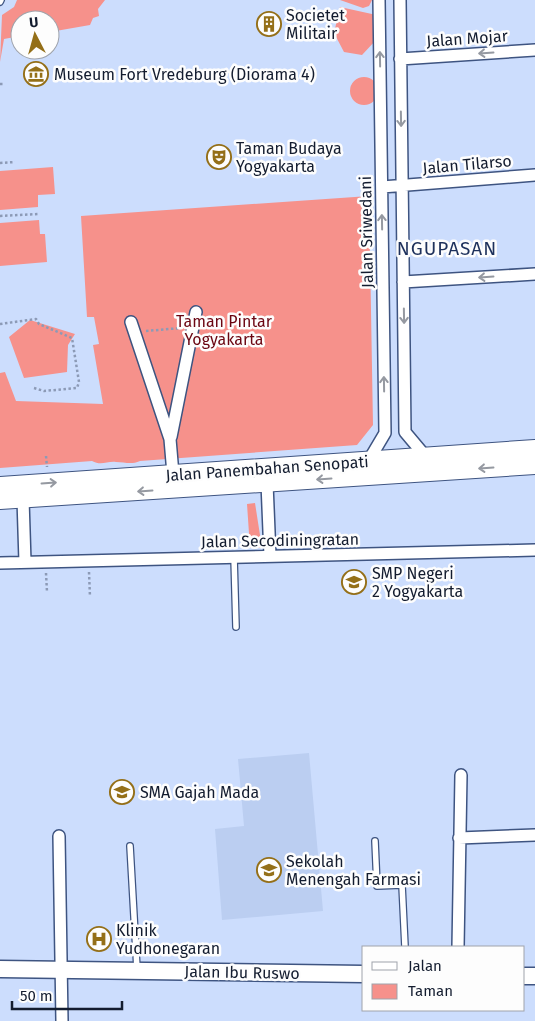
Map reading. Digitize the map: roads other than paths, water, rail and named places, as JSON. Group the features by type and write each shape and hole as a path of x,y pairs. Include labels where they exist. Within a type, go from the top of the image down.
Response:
{"main road":[{"name":"Jalan Panembahan Senopati","path":"0,486 535,449"},
{"name":"Jalan Panembahan Senopati","path":"0,500 535,465"}],"street":[{"name":"Jalan Sriwedani","path":"369,460 384,433 379,0"},
{"path":"400,0 405,432 426,456"},
{"name":"Jalan Mojar","path":"400,59 535,50"},
{"path":"380,84 401,83"},
{"name":"Jalan Tilarso","path":"382,187 535,174"},
{"path":"403,282 535,274"},
{"path":"170,439 196,312"},
{"path":"133,327 170,439 173,474"},
{"path":"384,433 405,432"},
{"path":"266,483 270,556"},
{"path":"23,499 26,562"},
{"name":"Jalan Secodiningratan","path":"0,563 535,550"},
{"path":"458,946 460,775"},
{"path":"459,838 535,835"},
{"path":"59,836 62,1021"},
{"name":"Jalan Ibu Ruswo","path":"0,968 362,974"}],"lane":[{"path":"234,557 236,628"},
{"path":"375,842 377,886 402,885 405,946"},
{"path":"130,846 137,971"}],"place":[{"name":"Societet Militair","path":"269,24"},
{"name":"Museum Fort Vredeburg (Diorama 4)","path":"36,74"},
{"name":"Taman Budaya Yogyakarta","path":"219,157"},
{"name":"SMP Negeri 2 Yogyakarta","path":"354,582"},
{"name":"SMA Gajah Mada","path":"122,792"},
{"name":"Sekolah Menengah Farmasi","path":"269,870"},
{"name":"Klinik Yudhonegaran","path":"99,939"}],"district":[{"name":"NGUPASAN","path":"447,248"}],"park label":[{"name":"Taman Pintar Yogyakarta","path":"224,330"}]}
